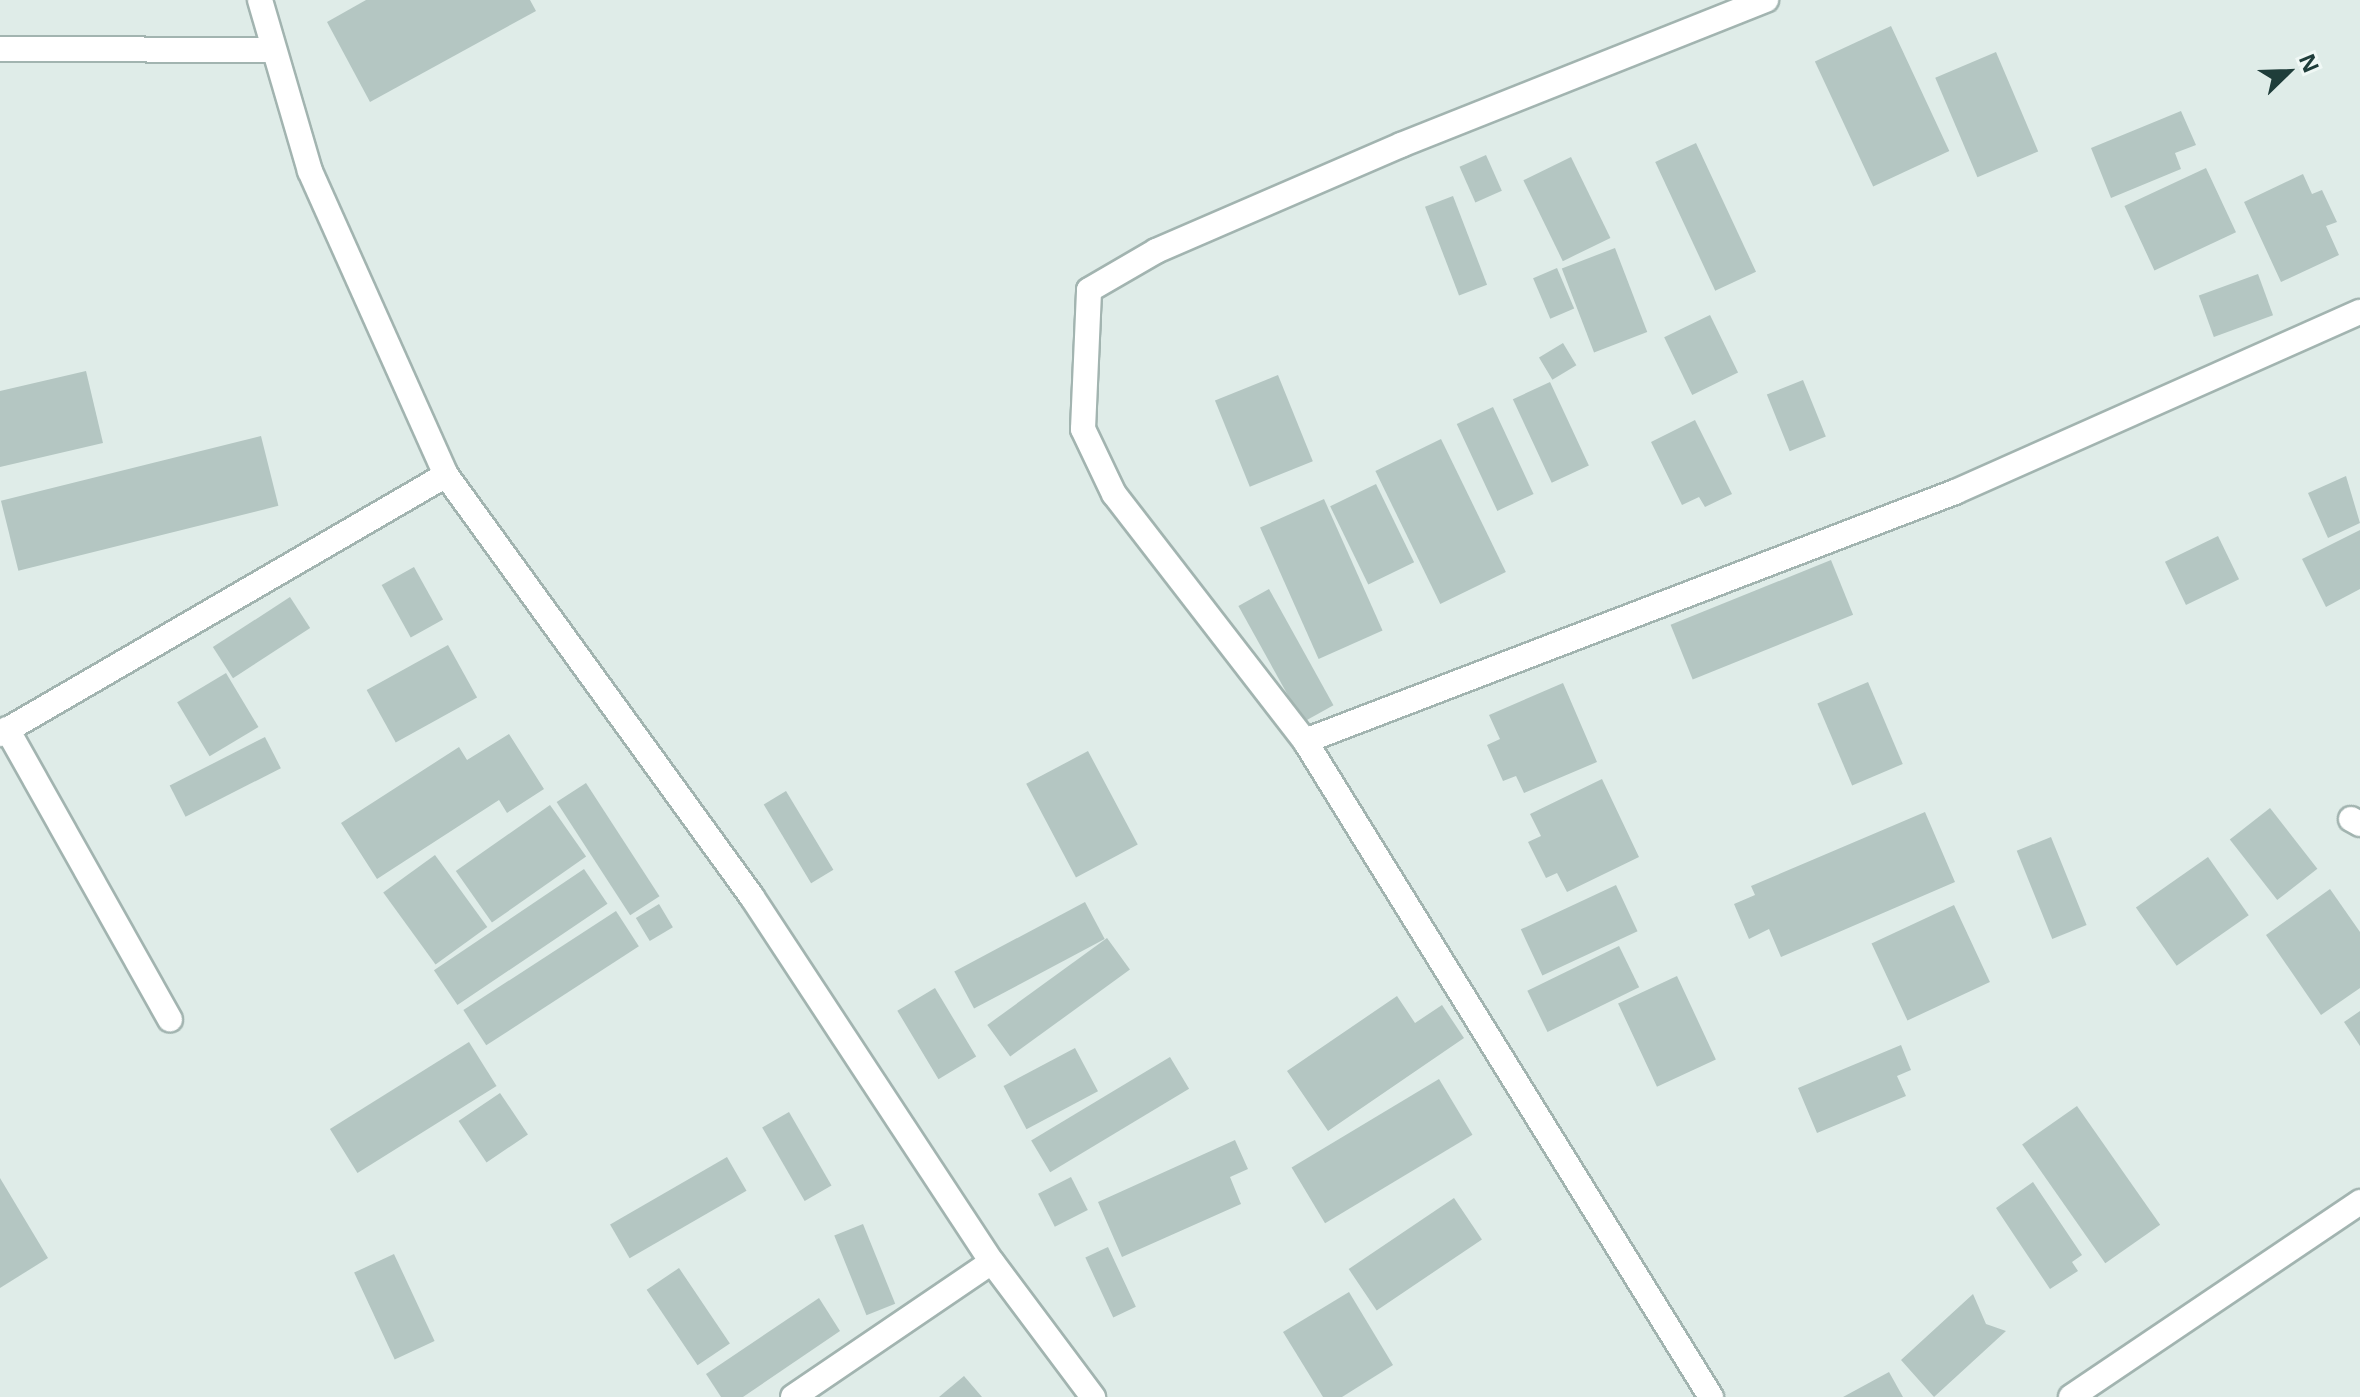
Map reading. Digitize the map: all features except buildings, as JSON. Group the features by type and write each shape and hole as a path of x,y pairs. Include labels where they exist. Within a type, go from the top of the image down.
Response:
{"street":[{"path":"260,0 270,50 310,171 446,475 752,897 992,1262 1093,1397"},
{"path":"1711,1397 1305,741 1114,494 1083,429 1089,290 1156,251 1401,145 1766,0"},
{"path":"0,49 270,50"},
{"path":"1305,741 1955,492 2360,312"},
{"path":"170,1019 4,732 446,475"},
{"path":"2071,1397 2360,1202"},
{"path":"793,1397 992,1262"}]}
